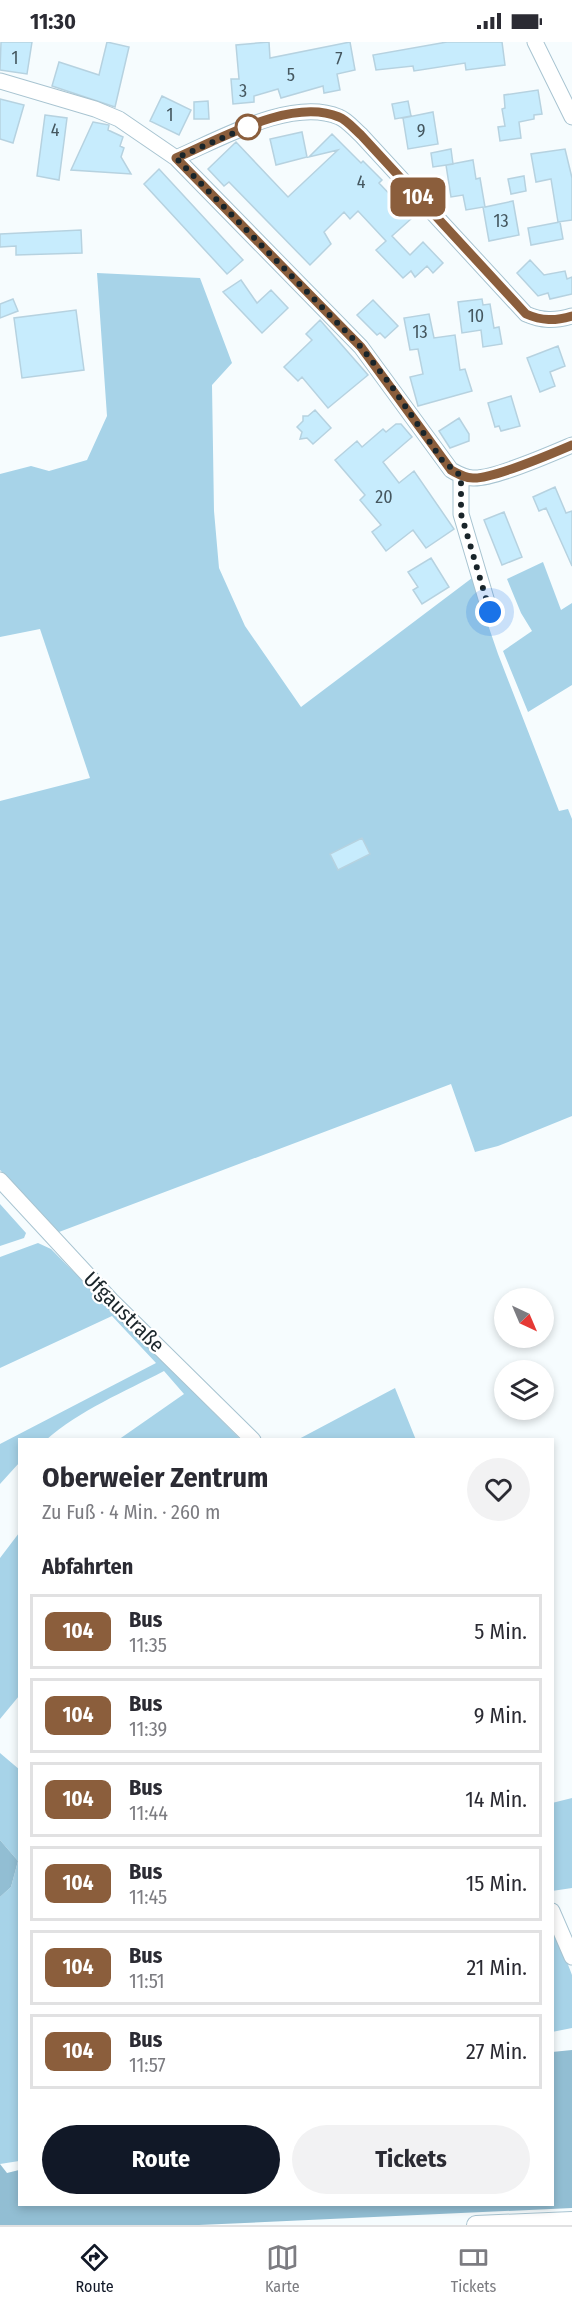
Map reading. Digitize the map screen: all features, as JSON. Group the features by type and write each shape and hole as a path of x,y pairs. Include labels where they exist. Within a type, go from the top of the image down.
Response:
{"street":[{"path":"535,42 572,117"},
{"path":"0,81 95,109 119,119 176,158 361,347 390,384 442,460 461,476 488,477 572,445"},
{"path":"176,158 274,116 297,112 321,112 341,117 361,135 526,314 539,320 558,320 572,316"},
{"path":"461,476 461,514 490,612"},
{"name":"Ufgaustraße","path":"0,1180 111,1300 251,1438"},
{"path":"554,1916 572,1957"},
{"path":"476,2225 572,2221"}],"shaded area":[{"path":"97,273 200,278 232,363 212,385 214,511 219,568 245,626 301,707 472,578 498,654 559,811 568,809 572,819 572,1116 498,1146 475,1152 451,1084 59,1232 0,1170 0,801 90,778 40,629 0,637 0,474 31,466 49,471 87,460 107,416"},
{"path":"543,562 561,610 572,603 572,685 528,712 503,651 532,631 521,613 507,579"},
{"path":"0,1204 26,1233 24,1238 0,1246"},
{"path":"38,1243 51,1249 239,1438 121,1438 184,1394 164,1371 88,1411 48,1438 18,1438 18,1464 0,1484 0,1444 156,1363 112,1316 0,1368 0,1257"},
{"path":"395,1388 415,1438 301,1438"},
{"path":"18,1534 18,1697 0,1719 0,1558"},
{"path":"0,1753 18,1768 18,1861 0,1840"},
{"path":"572,1798 572,1888 554,1891 554,1802"},
{"path":"0,1840 18,1861 11,1887 0,1897"},
{"path":"18,1861 18,2161 0,2164 0,1897 11,1887"},
{"path":"554,1928 572,1975 572,2028 554,2032"},
{"path":"572,2050 572,2208 199,2225 0,2225 0,2164 7,2173 18,2170 18,2206 554,2206 554,2052"}],"building":[{"path":"1,42 32,42 27,74 0,70"},
{"path":"107,42 129,47 115,107 52,86 59,62 99,75"},
{"path":"269,42 270,58 350,42 355,70 337,74 340,90 324,93 323,86 281,98 278,89 254,96 254,102 233,104 231,79 239,79 236,45"},
{"path":"447,42 502,42 505,65 466,70 465,63 414,71 413,66 376,70 373,55"},
{"path":"538,90 542,114 534,115 534,119 519,122 521,138 500,141 498,127 505,126 502,109 505,108 504,95"},
{"path":"162,96 191,110 179,135 150,121"},
{"path":"0,99 24,105 13,143 0,139"},
{"path":"208,101 209,119 194,119 194,102"},
{"path":"408,101 411,116 395,119 392,104"},
{"path":"433,112 438,144 408,149 403,118"},
{"path":"45,115 67,118 59,180 37,176"},
{"path":"93,122 109,125 108,130 123,137 120,146 124,148 121,157 131,174 71,170"},
{"path":"302,132 307,157 276,165 270,139"},
{"path":"332,134 382,180 379,183 412,218 392,236 410,255 423,242 443,263 433,273 427,266 415,277 411,271 403,278 376,250 386,241 358,211 350,219 344,212 324,232 331,244 310,265 229,182 224,186 208,169 236,142 288,197 338,150 309,157"},
{"path":"451,149 453,164 433,167 431,153"},
{"path":"565,149 572,178 572,220 558,222 551,179 536,182 531,154"},
{"path":"473,160 476,179 480,178 485,207 513,201 519,235 489,241 483,207 466,210 463,195 451,197 446,165"},
{"path":"159,169 243,260 227,274 144,184"},
{"path":"524,176 526,191 511,194 508,179"},
{"path":"560,222 563,239 531,245 528,228"},
{"path":"81,230 82,253 16,255 16,246 0,247 0,234"},
{"path":"530,260 544,275 565,271 567,279 572,277 572,294 550,299 548,293 538,296 517,273"},
{"path":"241,280 257,303 271,290 288,308 262,333 223,292"},
{"path":"13,299 18,311 0,318 0,304"},
{"path":"482,299 483,305 490,304 494,328 499,327 502,344 483,347 481,330 462,333 458,302"},
{"path":"373,300 398,326 385,338 380,333 377,335 357,315"},
{"path":"76,310 84,370 22,378 14,318"},
{"path":"429,314 434,338 455,335 460,370 465,369 472,391 418,406 410,377 423,374 418,349 410,350 404,318"},
{"path":"320,320 368,375 328,408 302,377 298,381 284,367 312,340 306,334"},
{"path":"558,346 565,366 550,372 555,386 540,392 527,358"},
{"path":"511,396 520,426 501,431 499,426 495,427 488,403"},
{"path":"315,410 331,428 313,444 307,438 300,439 302,432 297,427 303,421 303,416 308,416"},
{"path":"459,418 469,434 469,441 450,448 439,431"},
{"path":"396,424 401,424 412,437 383,462 399,483 414,471 454,529 426,548 413,530 386,551 372,532 381,525 360,500 365,495 335,460 357,441 362,447 383,429 386,432"},
{"path":"555,487 566,513 572,511 572,566 546,508 539,511 533,497"},
{"path":"504,512 522,557 502,565 484,520"},
{"path":"431,558 449,587 422,604 413,590 418,587 408,572"},
{"path":"362,838 370,854 338,870 330,854"}],"bus line":[{"name":"104","path":"572,316 558,320 539,320 526,314 361,135 341,117 321,112 297,112 274,116 176,158 361,347 451,470 461,476 488,477 572,445"}],"route":[{"path":"248,127 255,124 176,158 361,347 418,423 442,460 451,470 461,476 461,514 490,612"}]}
